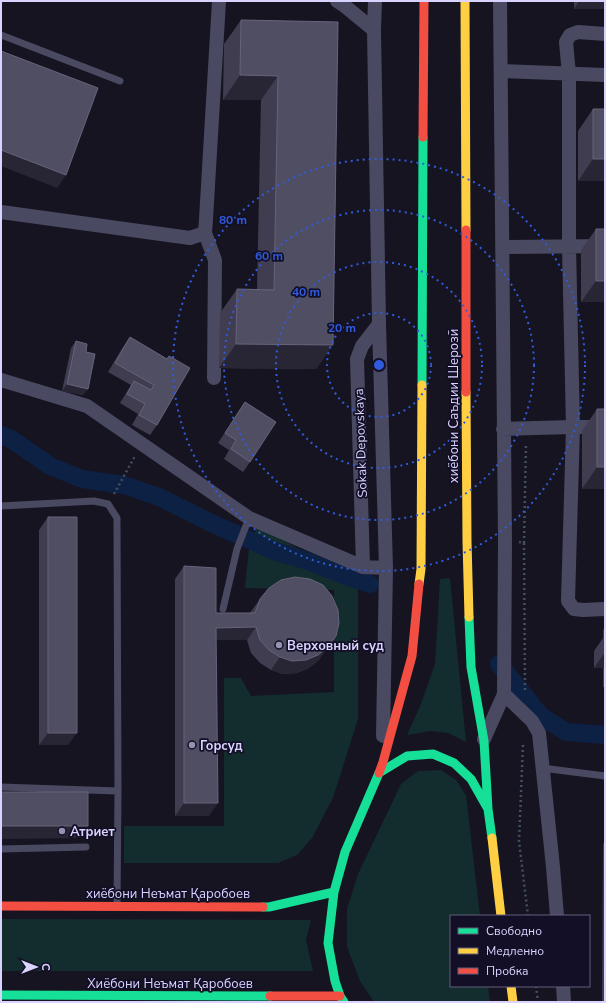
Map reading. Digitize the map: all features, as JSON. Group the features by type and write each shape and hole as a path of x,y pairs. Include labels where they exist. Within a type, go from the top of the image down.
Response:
{"main road":[{"path":"342,999 335,981 328,943 334,892 345,852 381,767 412,656 422,569 424,1"},
{"name":"хиёбони Саъдии Шерозӣ","path":"465,1 467,541 471,667 484,741 488,809 501,915"},
{"name":"хиёбони Саъдии Шерозӣ","path":"381,767 408,756 433,754 454,763 471,779 488,809"},
{"name":"хиёбони Неъмат Қаробоев","path":"1,906 269,907 334,892"},
{"path":"510,987 513,1002"},
{"name":"Хиёбони Неъмат Қаробоев","path":"1,995 342,999"}],"street":[{"path":"214,378 215,260 205,233 219,1"},
{"path":"337,1 374,30"},
{"path":"375,1 374,30 379,324 386,568 381,767"},
{"path":"484,741 504,694 505,542 500,1"},
{"path":"605,34 578,32 570,35 566,42 569,74 569,246 573,427 568,601 574,609 605,610"},
{"path":"501,71 605,75"},
{"path":"1,212 190,238 205,233"},
{"path":"502,247 605,246"},
{"name":"Sokak Depovskaya","path":"363,567 357,359 362,346 379,324"},
{"path":"1,380 87,406 247,524 363,567 386,568"},
{"path":"503,429 605,427"},
{"path":"504,694 532,721 539,733 557,915"},
{"path":"563,987 564,1002"}],"lane":[{"path":"1,35 120,81"},
{"path":"1,506 94,501 108,504 117,518 117,906"},
{"path":"223,609 237,549 247,524"},
{"path":"542,768 605,776"},
{"path":"1,787 118,791"},
{"path":"1,849 86,847"}],"path":[{"path":"524,543 526,428"},
{"path":"118,486 134,458"},
{"path":"536,987 538,1002"}],"green space":[{"path":"257,526 358,581 358,719 333,798 312,838 297,855 278,863 124,863 124,826 224,826 224,678 241,678 251,696 334,692 334,590 245,588 249,548"},
{"path":"450,578 466,742 448,733 431,731 407,735 421,704 435,664 440,579"},
{"path":"441,770 456,780 466,795 480,915 450,915 450,987 488,987 490,1002 374,1002 360,981 347,947 347,909 358,874 401,784 418,771"},
{"path":"1,919 311,920 306,940 313,971 1,971"}],"building":[{"path":"241,20 338,22 333,345 236,344 237,289 274,290 278,76 240,75"},
{"path":"1,51 98,88 66,175 1,150"},
{"path":"593,109 605,109 605,159 593,159"},
{"path":"596,229 605,229 605,281 596,281"},
{"path":"130,337 167,359 169,356 190,368 157,425 139,415 145,404 127,394 134,381 151,390 154,385 115,363"},
{"path":"76,341 87,344 86,352 95,354 88,389 67,384"},
{"path":"245,402 276,422 250,462 231,449 236,440 225,433"},
{"path":"597,409 605,409 605,467 597,467"},
{"path":"48,517 77,517 77,733 48,733"},
{"name":"Горсуд","path":"184,566 216,568 216,613 255,613 260,599 269,588 281,580 295,577 310,579 323,585 332,596 338,610 339,623 336,636 328,647 318,655 306,660 292,661 280,657 269,650 260,640 256,627 216,628 218,803 184,803"},
{"path":"1,792 88,792 88,826 1,826"}],"waterway":[{"path":"1,435 11,439 50,466 82,479 124,485 159,497 209,522 274,551 305,560 370,584"},
{"path":"499,664 532,705"},
{"path":"536,710 541,716 566,732 605,735"}],"traffic: fast":[{"path":"422,385 423,137"},
{"path":"469,617 471,667 484,741 488,809"},
{"path":"344,1002 340,996 335,981 328,943 334,892 345,852 379,773 407,756 433,754 454,763 471,779 488,809 492,838"},
{"path":"263,907 269,907 334,892"},
{"path":"1,995 270,996"}],"traffic: slow":[{"path":"465,1 466,230"},
{"path":"419,584 421,569 422,385"},
{"path":"466,392 469,617"},
{"path":"492,838 501,915"},
{"path":"511,987 513,1002"}],"traffic: jam":[{"path":"423,137 424,1"},
{"path":"466,230 466,392"},
{"path":"379,773 412,656 419,584"},
{"path":"1,906 263,907"},
{"path":"270,996 340,996"}],"place":[{"name":"Верховный суд","path":"279,645"},
{"name":"Горсуд","path":"192,745"},
{"name":"Атриет","path":"62,831"}]}
